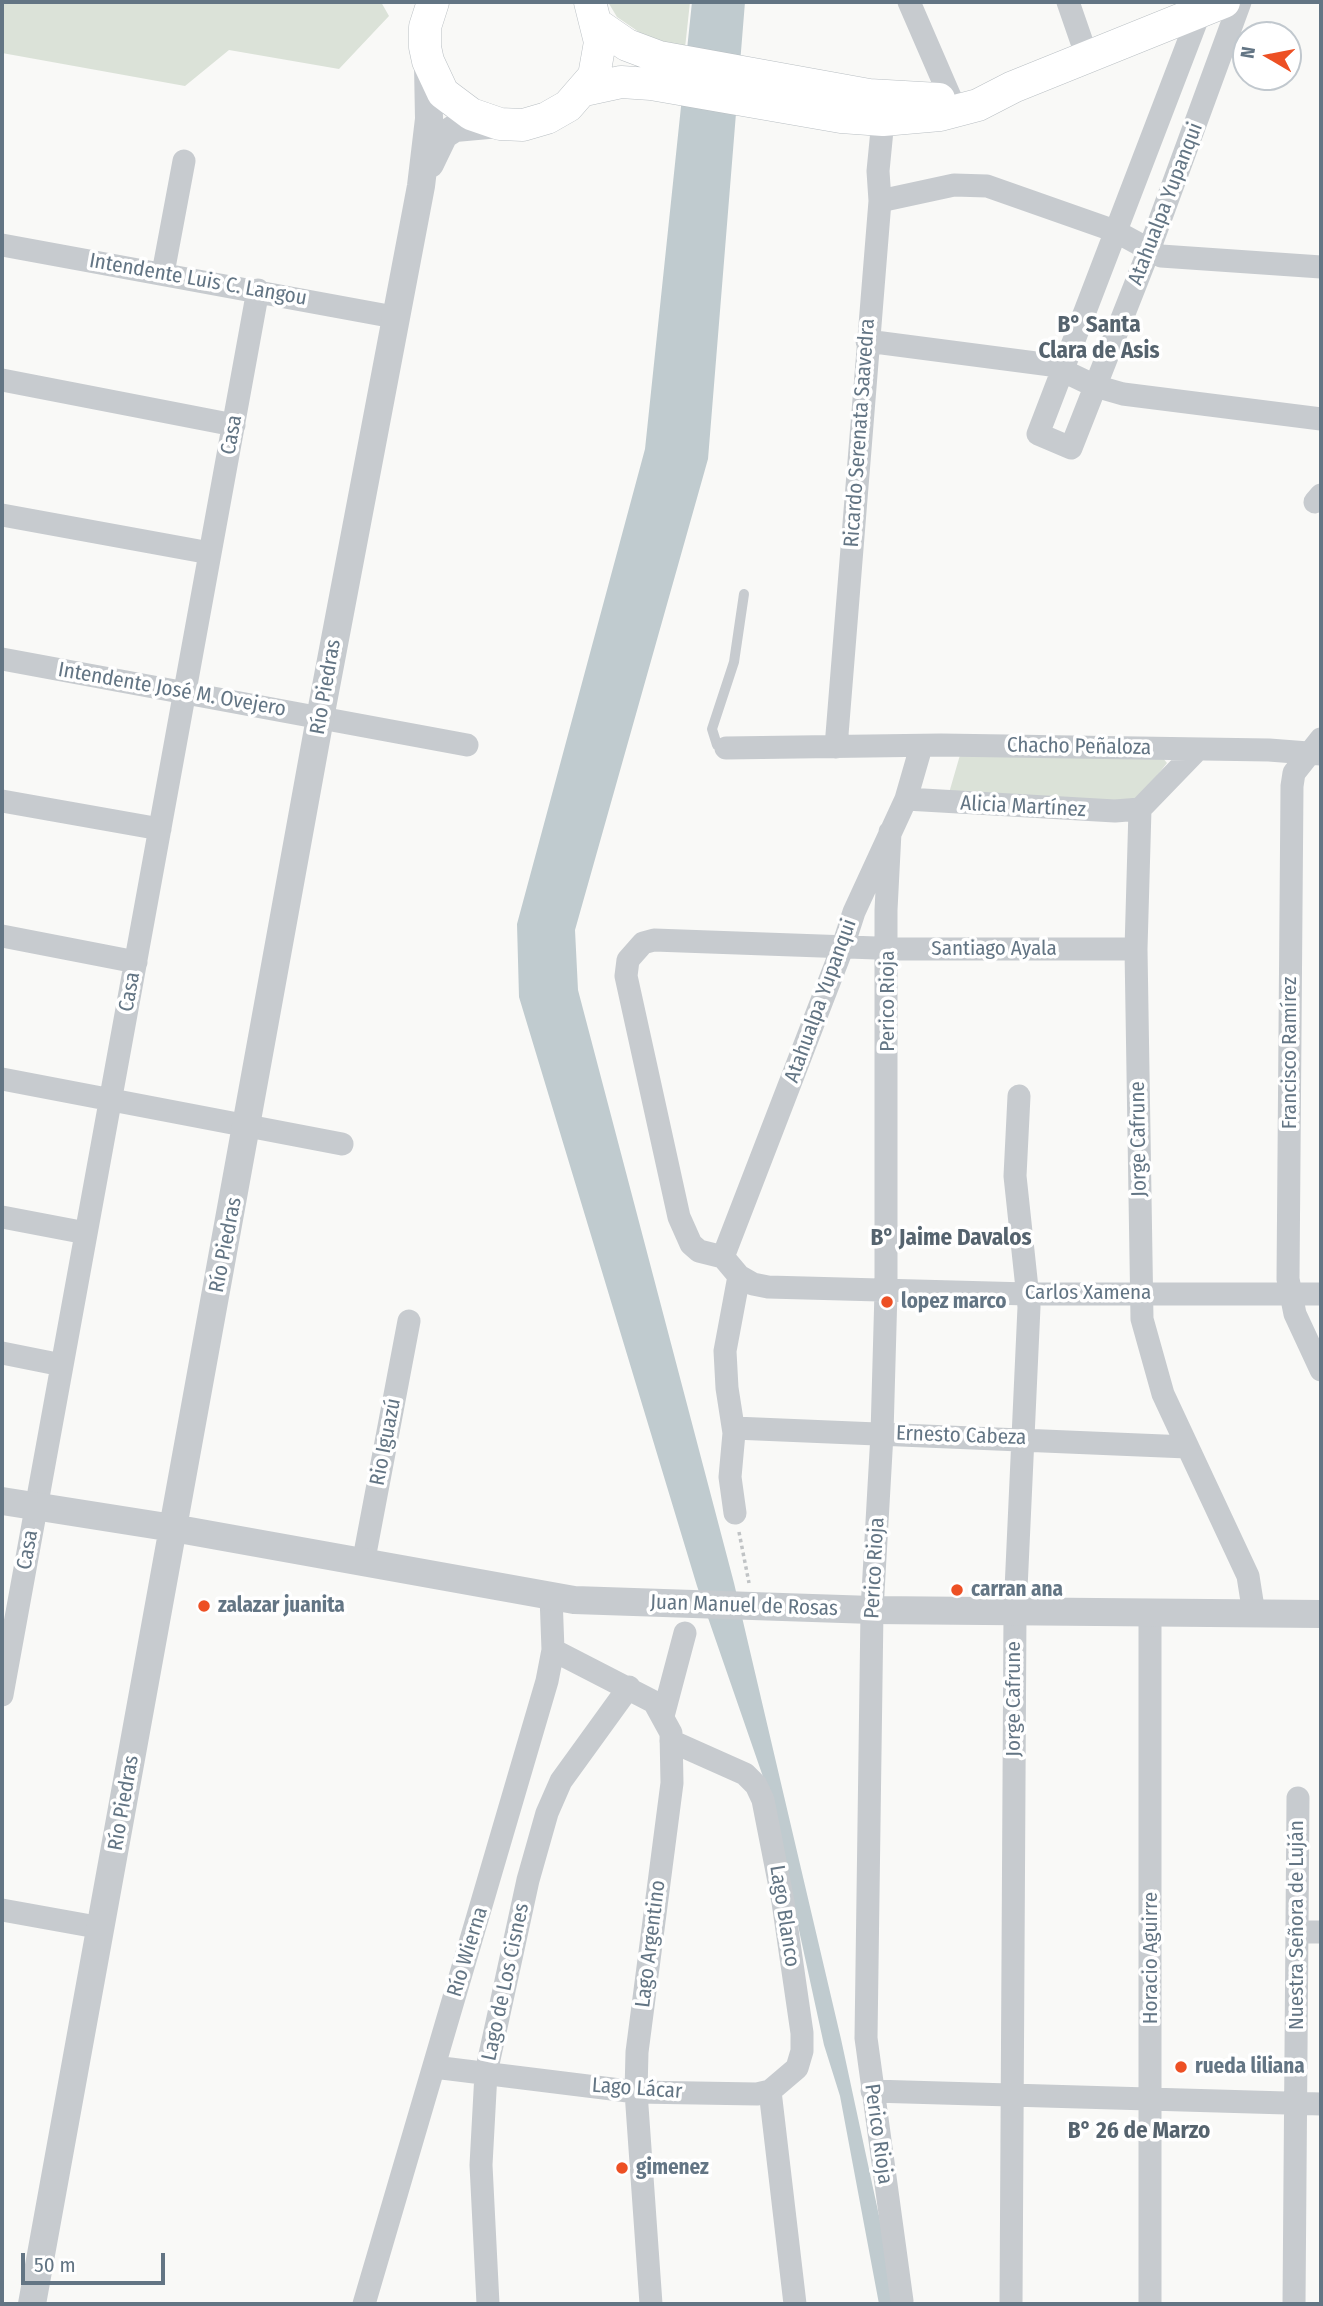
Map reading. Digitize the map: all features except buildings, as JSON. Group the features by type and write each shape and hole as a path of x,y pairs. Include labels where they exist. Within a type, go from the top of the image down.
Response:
{"main road":[{"path":"584,90 621,82 655,70 766,91 883,120 940,115 964,110 1209,5"},
{"path":"425,10 428,61 443,93 471,114 500,124 523,125 547,118 568,106 594,76 599,60 594,13"},
{"path":"594,13 655,70"},
{"path":"766,91 951,99 1013,87"}],"street":[{"path":"909,2 951,99"},
{"path":"1068,2 1087,57"},
{"name":"Atahualpa Yupanqui","path":"1209,5 1115,231 1038,434 1071,448 1149,250 1240,2"},
{"path":"421,186 429,119 428,61"},
{"name":"Ricardo Serenata Saavedra","path":"836,747 880,201 878,172 883,120"},
{"path":"421,186 444,135 455,128 500,124"},
{"path":"163,273 184,161"},
{"path":"880,201 954,185 988,186 1115,231 1149,250 1174,258 1321,267"},
{"name":"Río Piedras","path":"32,2304 320,718 421,186"},
{"name":"Intendente Luis C. Langou","path":"2,245 394,317"},
{"name":"Casa","path":"2,1695 7,1635 36,1507 258,290"},
{"path":"867,341 1051,365 1095,386 1123,394 1321,419"},
{"path":"2,380 234,425"},
{"path":"2,515 210,553"},
{"name":"Intendente José M. Ovejero","path":"2,659 467,745"},
{"name":"Atahualpa Yupanqui","path":"723,1257 844,946 854,912 906,799 921,747"},
{"name":"Chacho Peñaloza","path":"726,748 1317,749"},
{"path":"1140,809 1198,749"},
{"name":"Francisco Ramírez","path":"1317,749 1294,773 1292,786 1289,1295 1300,1329 1321,1370"},
{"name":"Alicia Martínez","path":"906,799 1115,811 1140,809"},
{"path":"2,801 160,829"},
{"name":"Jorge Cafrune","path":"1140,809 1136,949 1140,1293 1150,1355 1187,1447 1248,1576 1254,1614"},
{"name":"Perico Rioja","path":"890,832 886,1291 882,1434 872,1610 866,2000 872,2091 902,2301"},
{"path":"2,936 136,962"},
{"name":"Santiago Ayala","path":"723,1257 699,1251 691,1244 679,1217 626,976 628,960 643,943 653,940 888,948 1136,949"},
{"path":"2,1079 342,1144"},
{"name":"Jorge Cafrune","path":"1011,2304 1014,1611 1024,1438 1028,1293 1015,1176 1019,1096"},
{"path":"2,1217 86,1233"},
{"path":"723,1257 739,1276 725,1351 727,1388 734,1428 730,1477 735,1513"},
{"name":"Carlos Xamena","path":"739,1276 753,1284 768,1287 886,1291 1321,1294"},
{"name":"Rio Iguazú","path":"363,1564 409,1321"},
{"path":"2,1353 62,1365"},
{"name":"Ernesto Cabeza","path":"734,1428 1024,1438 1187,1447"},
{"name":"Juan Manuel de Rosas","path":"2,1501 173,1528 551,1597 692,1605 872,1610 1321,1614"},
{"name":"Río Wierna","path":"364,2304 538,1714 553,1650 551,1597"},
{"name":"Horacio Aguirre","path":"1150,1612 1150,2304"},
{"path":"663,1716 685,1633"},
{"name":"Lago Argentino","path":"553,1650 654,1702 663,1716 671,1741 672,1783 637,2052 636,2092 652,2304"},
{"name":"Lago de Los Cisnes","path":"488,2304 481,2165 486,2073 528,1880 547,1813 570,1767 629,1687"},
{"name":"Lago Blanco","path":"671,1741 745,1774 756,1785 763,1800 783,1902 802,2032 802,2051 797,2068 770,2091"},
{"name":"Nuestra Señora de Luján","path":"1294,2304 1297,1798"},
{"path":"2,1910 102,1928"},
{"path":"1296,1931 1321,1932"},
{"name":"Lago Lácar","path":"434,2067 636,2092 757,2094 770,2091"},
{"path":"770,2091 795,2304"},
{"path":"872,2091 1321,2104"}],"lane":[{"path":"726,748 717,745 712,729 731,675 744,594"}],"path":[{"path":"735,1513 750,1587 755,1595 751,1607"}],"shaded area":[{"path":"2,2 381,2 389,16 339,69 229,50 185,86 2,53"},
{"path":"608,2 690,2 685,48 655,43 617,17"},
{"path":"692,2 745,2 708,459 575,930 578,990 734,1583 841,2039 898,2304 879,2304 840,2096 824,2045 770,1797 697,1586 519,997 517,924 645,449"},
{"path":"960,755 1162,757 1167,763 1141,796 1127,803 949,793"}],"place":[{"name":"lopez marco","path":"887,1302"},
{"name":"carran ana","path":"957,1590"},
{"name":"zalazar juanita","path":"204,1606"},
{"name":"rueda liliana","path":"1181,2067"},
{"name":"gimenez","path":"622,2168"}],"district":[{"name":"B° Santa Clara de Asis","path":"1099,339"},
{"name":"B° Jaime Davalos","path":"951,1239"},
{"name":"B° 26 de Marzo","path":"1139,2132"}]}
